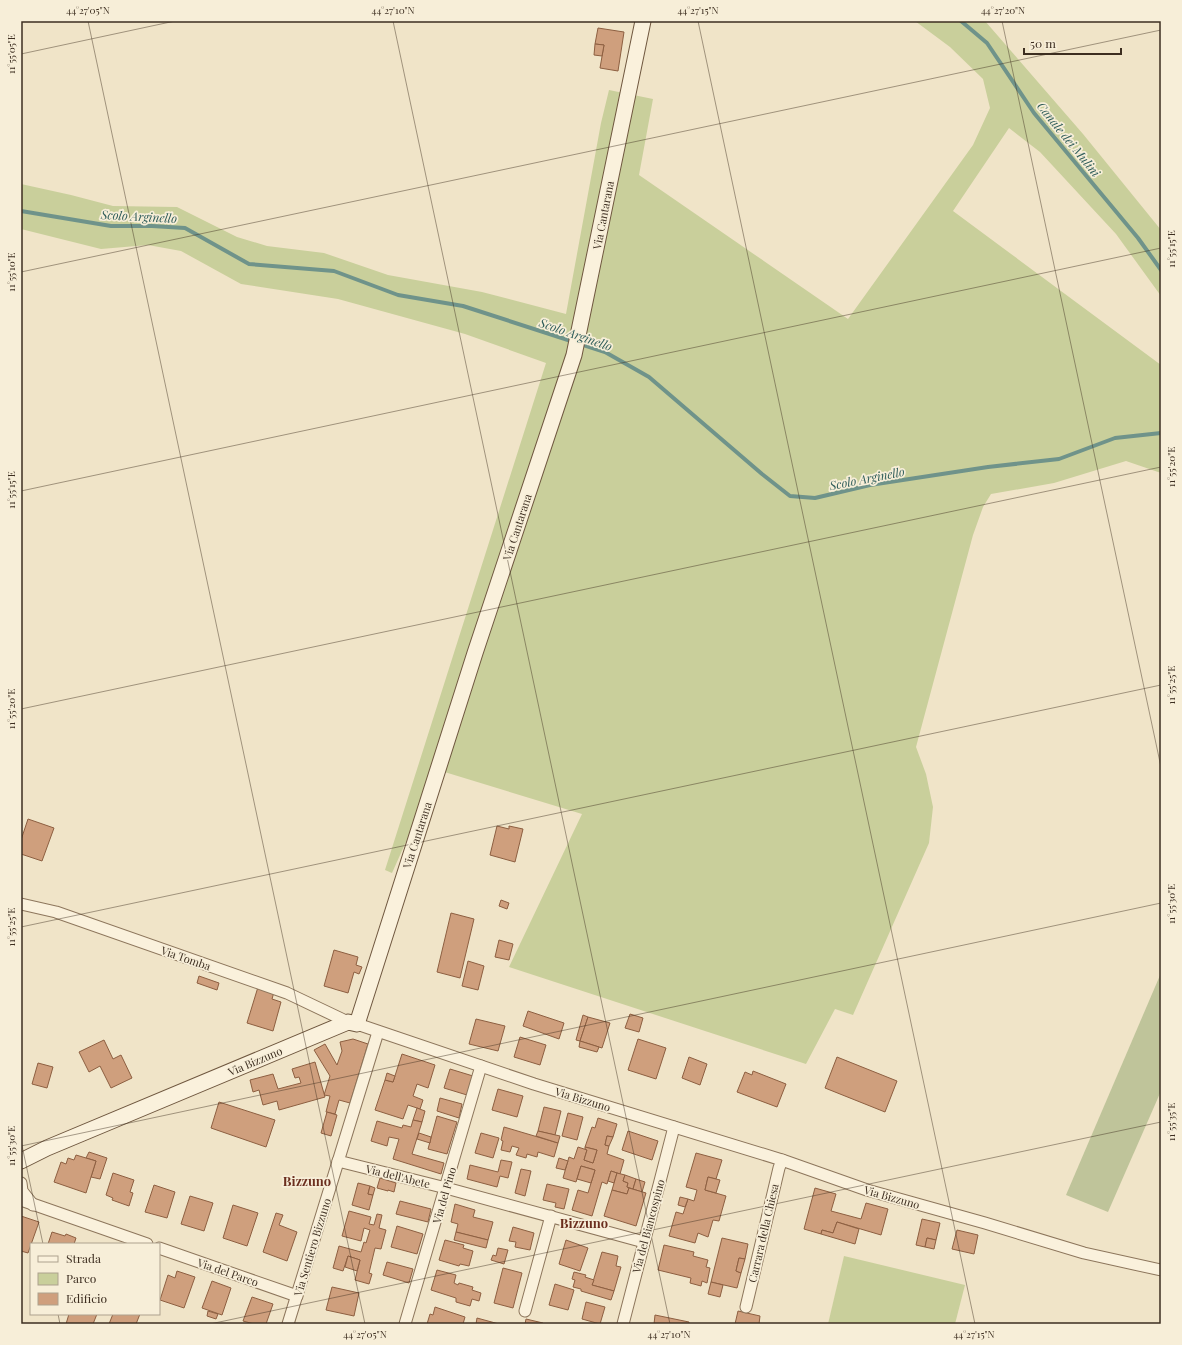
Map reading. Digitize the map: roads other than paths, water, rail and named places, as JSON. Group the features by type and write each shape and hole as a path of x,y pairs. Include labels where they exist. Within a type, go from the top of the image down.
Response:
{"street":[{"name":"Via Cantarana","path":"352,1023 577,344 642,21"},
{"name":"Via Tomba","path":"21,904 56,912 288,993 352,1023"},
{"name":"Via Bizzuno","path":"21,1161 47,1148 352,1023 534,1084 782,1160 867,1190 985,1223 1084,1253 1161,1270"},
{"name":"Via Sentiero Bizzuno","path":"288,1324 378,1032"},
{"name":"Via del Pino","path":"406,1324 481,1066"},
{"name":"Via del Biancospino","path":"623,1324 674,1127"},
{"name":"Carrara della Chiesa","path":"746,1307 782,1160"},
{"name":"Via dell'Abete","path":"338,1161 446,1188 644,1242"},
{"path":"21,1183 22,1190 33,1205"},
{"path":"21,1200 144,1243"},
{"path":"525,1310 551,1216"},
{"name":"Via del Parco","path":"160,1248 297,1296"}],"waterway":[{"name":"Canale dei Mulini","path":"961,21 987,43 1034,113 1138,238 1161,270"},
{"name":"Scolo Arginello","path":"21,211 111,226 185,228 249,264 334,271 398,295 463,306 605,352 649,377 762,474 790,496 815,498 870,485 988,467 1059,459 1115,438 1161,433"}],"district":[{"name":"Bizzuno","path":"307,1180"},
{"name":"Bizzuno","path":"584,1222"}]}
